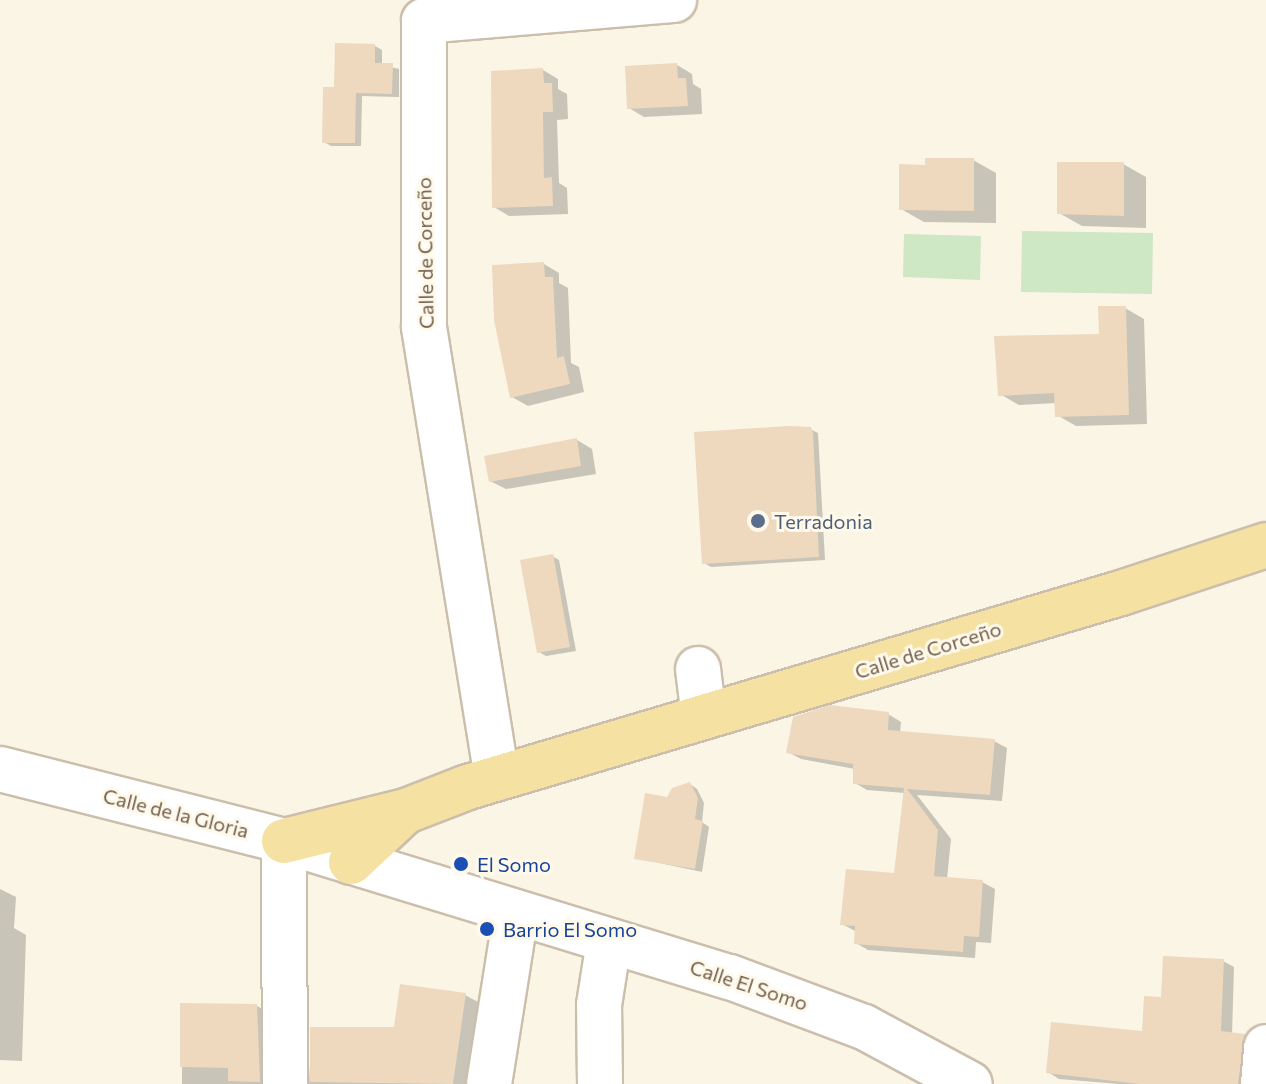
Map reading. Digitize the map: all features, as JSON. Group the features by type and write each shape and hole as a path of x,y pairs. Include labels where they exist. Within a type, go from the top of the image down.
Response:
{"main road":[{"name":"Calle de Corceño","path":"284,841 406,811 497,778 1198,569 1266,545"},
{"name":"Calle de Corceño","path":"351,862 406,811"}],"street":[{"name":"Calle de Corceño","path":"497,778 424,327 424,21 674,0"},
{"path":"698,669 704,717"},
{"name":"Calle de la Gloria","path":"0,769 284,841 351,862"},
{"path":"284,841 285,1084"},
{"name":"Calle El Somo","path":"351,862 800,1000 864,1027 970,1084"},
{"path":"489,1084 516,913"},
{"path":"600,1084 599,1005 609,941"},
{"path":"1263,1084 1266,1047"}],"green space":[{"path":"1022,231 1153,233 1152,294 1021,292"},
{"path":"904,234 981,236 980,280 903,277"}],"building":[{"path":"335,43 375,44 375,63 393,63 392,94 356,93 355,143 322,143 323,87 334,87"},
{"path":"677,63 678,78 686,78 688,106 627,109 625,66"},
{"path":"543,68 544,83 552,83 553,112 543,112 544,178 552,177 553,206 492,208 491,71"},
{"path":"925,158 974,158 974,211 899,210 899,164 925,165"},
{"path":"1057,162 1124,162 1124,216 1057,214"},
{"path":"544,262 545,277 553,277 557,358 564,356 570,384 510,398 494,320 492,265"},
{"path":"1098,306 1126,306 1129,415 1055,417 1054,393 998,396 994,336 1099,334"},
{"name":"Terradonia","path":"811,427 813,433 819,557 702,564 694,432"},
{"path":"577,438 581,466 489,482 484,456"},
{"path":"553,554 570,647 537,653 520,560"},
{"path":"830,705 889,712 888,730 995,739 990,795 907,789 938,830 934,876 983,880 979,937 964,936 963,952 854,944 855,926 840,925 846,869 894,873 904,788 853,784 853,764 786,753 793,717"},
{"path":"690,782 698,798 695,819 703,821 695,869 634,859 645,793 667,797 672,788"},
{"path":"1163,956 1224,959 1221,1031 1245,1034 1238,1084 1139,1084 1046,1073 1051,1022 1142,1031 1144,996 1161,997"},
{"path":"400,984 466,993 453,1084 310,1082 310,1027 394,1027"},
{"path":"180,1003 257,1004 260,1082 228,1081 228,1068 180,1067"}],"place":[{"name":"Terradonia","path":"758,521"},
{"name":"El Somo","path":"461,864"},
{"name":"Barrio El Somo","path":"487,929"}]}
